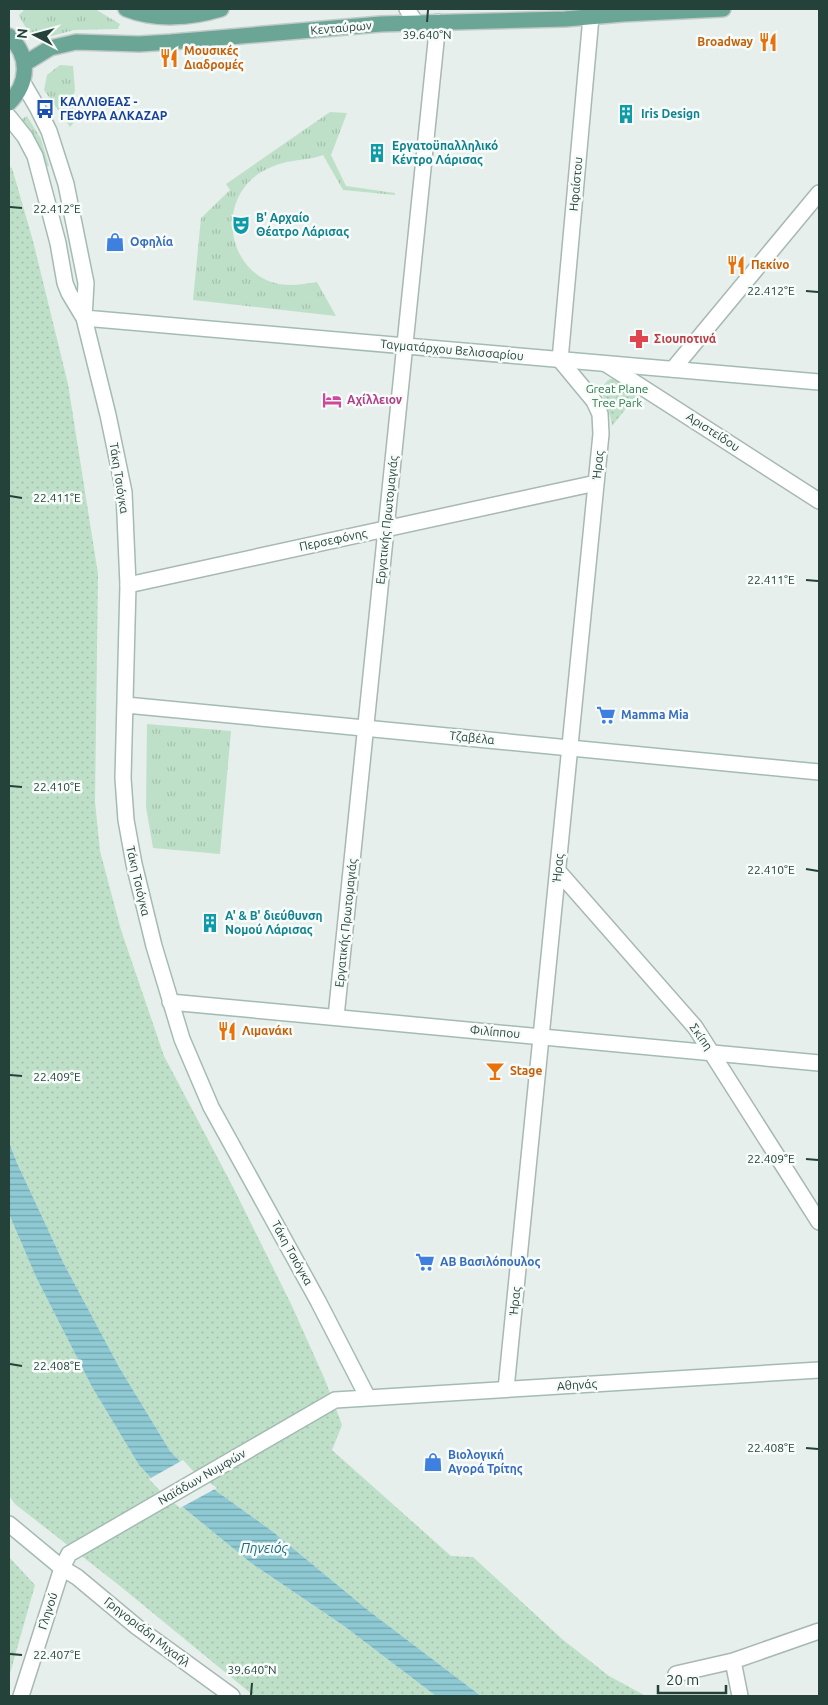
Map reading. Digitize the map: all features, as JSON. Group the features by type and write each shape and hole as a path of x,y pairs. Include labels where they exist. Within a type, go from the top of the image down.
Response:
{"main road":[{"path":"126,9 154,17 189,16 221,9"},
{"name":"Κενταύρων","path":"24,64 50,48 76,42 139,44 371,25 564,19 591,13 723,9"},
{"path":"9,36 18,46 24,64 23,83 9,104"}],"street":[{"path":"407,9 416,23"},
{"name":"Ηφαίστου","path":"560,360 591,13"},
{"name":"Εργατικής Πρωτομαγιάς","path":"336,1017 438,22"},
{"name":"Τάκη Τσιόγκα","path":"23,83 43,118 55,145 62,171 86,283 84,318 124,492 128,584 123,778 129,841 146,917 182,1039 211,1106 318,1301 368,1398"},
{"name":"Τάκη Τσιόγκα","path":"9,117 25,137 35,156 58,243 65,282 72,299 84,318"},
{"path":"673,369 819,193"},
{"name":"Ταγματάρχου Βελισσαρίου","path":"84,318 819,382"},
{"name":"Ήρας","path":"506,1389 601,434 600,414 594,401 560,360"},
{"name":"Αριστείδου","path":"606,364 819,501"},
{"name":"Περσεφόνης","path":"128,584 596,483"},
{"name":"Τζαβέλα","path":"126,705 819,772"},
{"name":"Σκίπη","path":"558,871 696,1027 819,1222"},
{"name":"Φιλίππου","path":"170,1002 819,1063"},
{"name":"Αθηνάς","path":"335,1400 819,1370"},
{"name":"Ναϊάδων Νυμφών","path":"65,1561 335,1400"},
{"name":"Γρηγοριάδη Μιχαήλ","path":"9,1524 65,1561 77,1577 137,1626 232,1696"},
{"name":"Γληνού","path":"21,1696 65,1561"},
{"path":"676,1674 733,1661 819,1631"},
{"path":"733,1661 740,1696"}],"green space":[{"path":"25,9 95,9 120,24 118,29 74,30 41,39 31,33 21,19 19,15"},
{"path":"60,65 73,66 75,90 71,104 81,115 70,127 44,90 47,75"},
{"path":"330,112 347,113 331,155 346,186 395,193 395,195 343,190 323,155 282,163 256,175 241,192 235,206 232,222 234,238 239,253 248,266 260,276 275,283 291,285 317,282 336,316 193,300 201,218 230,190 226,184"},
{"path":"27,116 41,139 49,166 43,168 20,120"},
{"path":"9,167 12,168 33,241 68,384 98,574 95,802 100,851 121,930 164,1056 234,1189 292,1306 325,1380 342,1425 332,1450 451,1556 473,1557 562,1639 609,1676 646,1696 481,1696 369,1611 272,1531 191,1473 170,1451 119,1367 64,1264 17,1163 9,1142"},
{"name":"Great Plane Tree Park","path":"610,379 619,379 636,396 612,426 603,394 605,384"},
{"path":"147,724 231,731 220,854 153,848 146,807"},
{"path":"9,1214 36,1277 92,1387 139,1465 163,1491 251,1563 344,1626 436,1696 254,1696 120,1586 15,1504 9,1496"},
{"path":"9,1557 35,1585 9,1677"}],"water":[{"name":"Πηνειός","path":"9,1142 64,1264 119,1367 170,1451 191,1473 272,1531 369,1611 481,1696 436,1696 344,1626 251,1563 163,1491 139,1465 92,1387 36,1277 9,1214"}],"pier":[{"path":"183,1460 193,1471 217,1488 180,1508 149,1479"}],"place":[{"name":"Broadway","path":"768,42"},
{"name":"Μουσικές Διαδρομές","path":"169,58"},
{"name":"ΚΑΛΛΙΘΕΑΣ - ΓΕΦΥΡΑ ΑΛΚΑΖΑΡ","path":"45,109"},
{"name":"Iris Design","path":"626,114"},
{"name":"Εργατοϋπαλληλικό Κέντρο Λάρισας","path":"377,153"},
{"name":"Β' Αρχαίο Θέατρο Λάρισας","path":"241,225"},
{"name":"Οφηλία","path":"115,242"},
{"name":"Πεκίνο","path":"736,265"},
{"name":"Σιουποτινά","path":"639,339"},
{"name":"Αχίλλειον","path":"332,400"},
{"name":"Mamma Mia","path":"606,715"},
{"name":"Α' & Β' διεύθυνση Νομού Λάρισας","path":"210,923"},
{"name":"Λιμανάκι","path":"227,1031"},
{"name":"Stage","path":"495,1071"},
{"name":"ΑΒ Βασιλόπουλος","path":"425,1262"},
{"name":"Βιολογική Αγορά Τρίτης","path":"433,1462"}]}
